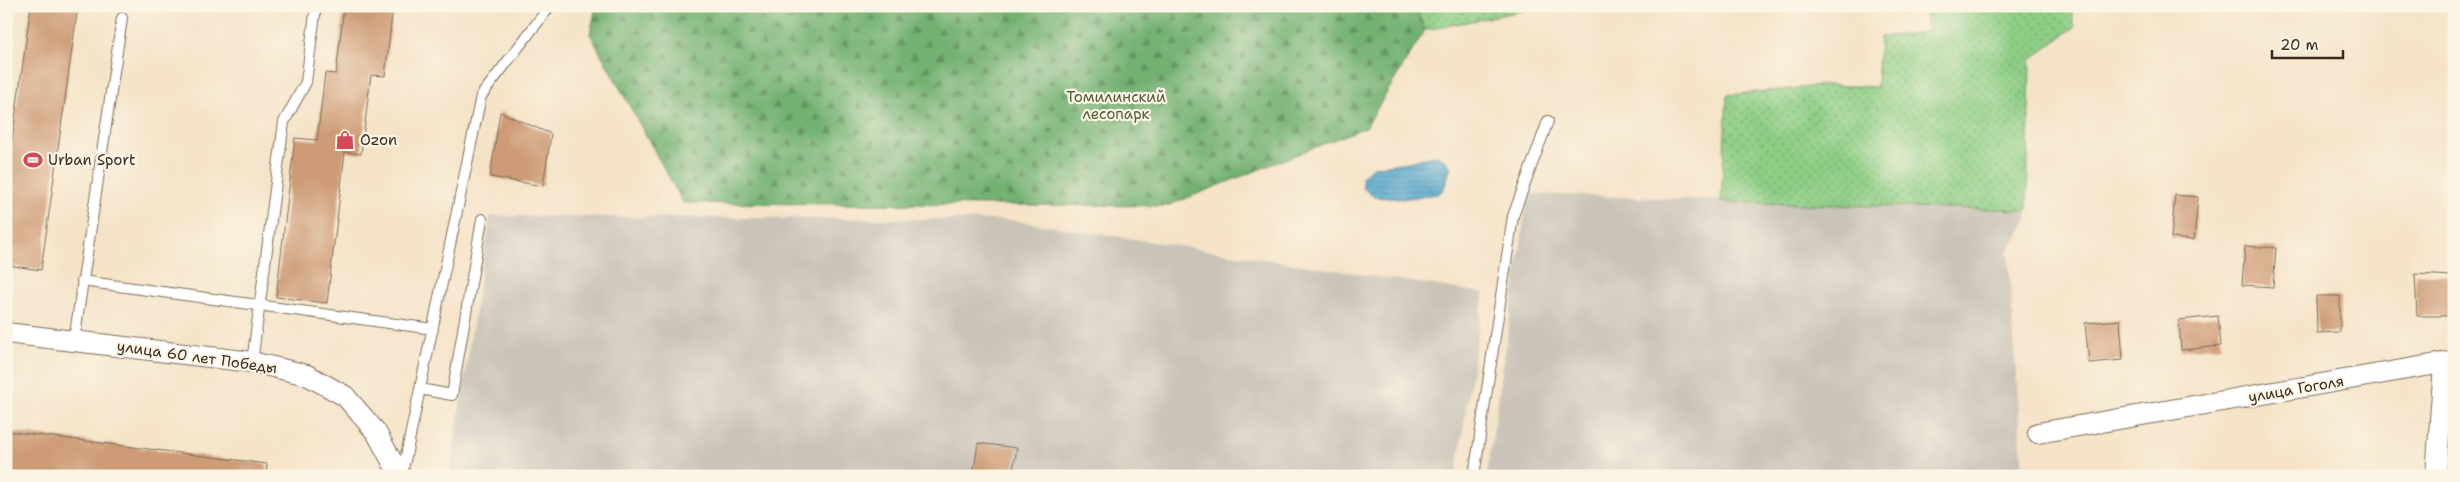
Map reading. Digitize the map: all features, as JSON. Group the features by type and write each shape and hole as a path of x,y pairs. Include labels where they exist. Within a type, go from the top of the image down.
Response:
{"street":[{"name":"улица 60 лет Победы","path":"6,333 252,362 307,375 346,396 376,432 401,476"},
{"name":"улица Гоголя","path":"2038,433 2449,362 2436,476"}],"lane":[{"path":"252,362 284,122 306,82 316,6"},
{"path":"401,476 481,96 550,6"},
{"path":"74,341 122,18"},
{"path":"1474,476 1513,216 1548,121"},
{"path":"420,388 452,395 482,219"},
{"path":"82,281 433,329"}],"shaded area":[{"path":"1528,194 2027,210 2027,221 2008,251 2023,476 1487,476"},
{"path":"490,216 1010,220 1484,293 1456,476 449,476"}],"green space":[{"name":"Томилинский лесопарк","path":"596,6 1415,6 1425,30 1366,127 1167,206 683,203 590,34"},
{"path":"1316,6 1547,6 1406,34"},
{"path":"1923,6 2070,6 2075,27 2030,60 2027,210 1721,202 1727,95 1829,85 1877,87 1880,37 1928,32"}],"water":[{"path":"1436,155 1445,160 1451,167 1444,189 1438,194 1401,199 1374,197 1363,188 1362,177 1372,167 1413,161"}],"building":[{"path":"31,6 78,6 41,270 6,265 6,182"},
{"path":"344,6 393,6 385,76 371,75 361,154 345,152 327,303 276,297 295,138 317,140 325,73 336,74"},
{"path":"500,112 551,134 543,186 490,177"},
{"path":"2175,195 2198,197 2194,240 2171,238"},
{"path":"2245,246 2276,248 2273,287 2242,285"},
{"path":"2415,274 2454,276 2454,316 2417,316"},
{"path":"2316,296 2340,296 2340,332 2317,333"},
{"path":"2218,316 2221,346 2181,350 2179,320"},
{"path":"2120,320 2123,360 2089,363 2085,323"},
{"path":"6,431 267,464 266,476 6,476"},
{"path":"978,443 1017,448 1012,476 973,476"}],"place":[{"name":"Ozon","path":"345,140"},
{"name":"Urban Sport","path":"33,160"}]}
